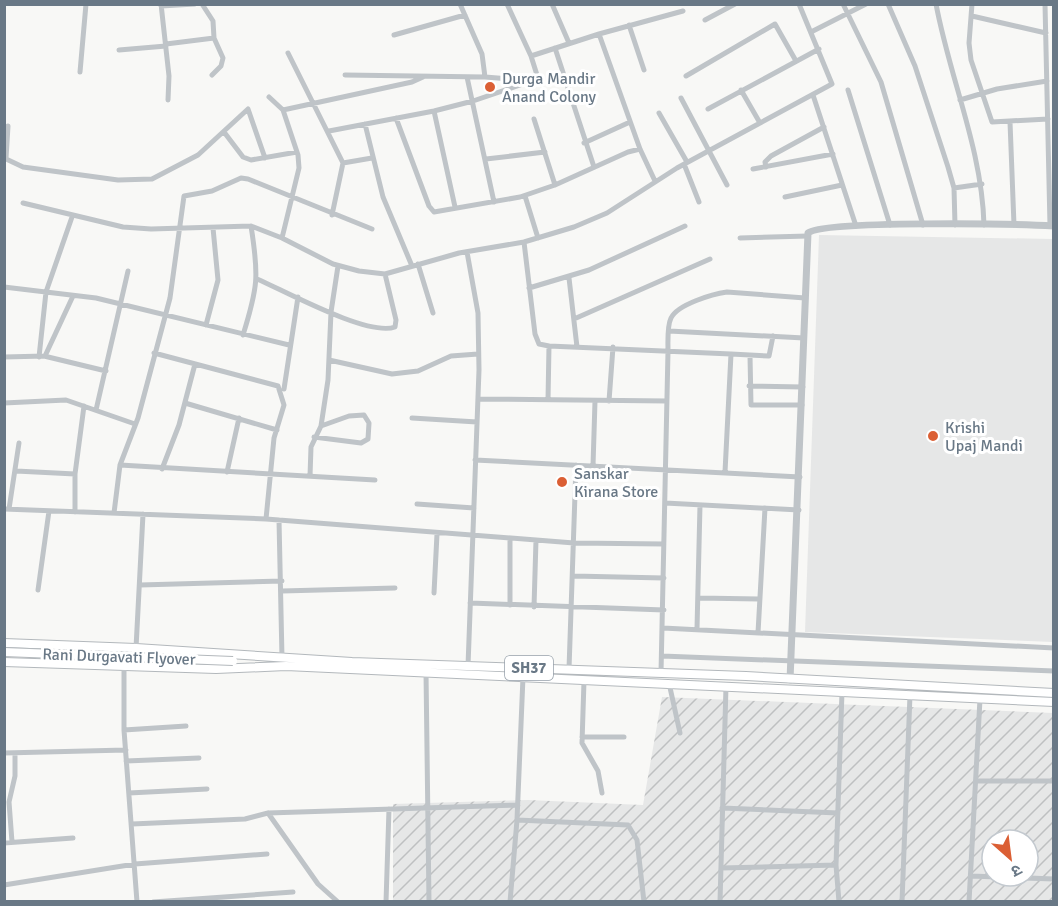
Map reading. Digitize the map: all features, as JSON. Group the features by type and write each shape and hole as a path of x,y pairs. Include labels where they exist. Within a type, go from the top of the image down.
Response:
{"main road":[{"name":"SH37","path":"4,644 124,647 427,669 468,666 569,669 1053,693"},
{"name":"Rani Durgavati Flyover","path":"4,652 233,661 253,656"},
{"name":"Rani Durgavati Flyover","path":"233,661 249,668"},
{"path":"4,662 249,668 286,666 427,669 523,679 669,683 1053,702"}],"street":[{"path":"80,72 86,4"},
{"path":"168,100 166,45 161,5 195,4"},
{"path":"202,4 215,28 214,38 223,58 220,66 212,75"},
{"path":"460,4 482,54 485,77"},
{"path":"345,75 527,79 537,75 531,56 507,4"},
{"path":"705,20 724,7 735,4"},
{"path":"23,203 72,217 123,227 181,229 251,226 282,238 338,266 385,274 467,252 524,242 574,227 607,213 655,181 710,149 832,84 799,4"},
{"path":"843,4 881,82 923,225"},
{"path":"811,32 866,4"},
{"path":"888,4 915,66 954,188 955,225"},
{"path":"936,4 944,48 982,184 984,225"},
{"path":"972,4 969,43 971,60 992,122 1048,119"},
{"path":"790,680 801,477 808,236 813,229 856,226 1052,226 1045,4"},
{"path":"552,5 569,43"},
{"path":"531,56 599,33 683,11"},
{"path":"394,35 465,15"},
{"path":"972,16 1046,33"},
{"path":"686,76 775,24 796,61"},
{"path":"629,25 644,70"},
{"path":"599,33 640,149 655,181"},
{"path":"119,50 214,38"},
{"path":"555,48 584,143 594,167"},
{"path":"708,109 819,49"},
{"path":"288,53 343,163 332,214"},
{"path":"283,110 412,82 423,77"},
{"path":"467,77 494,202"},
{"path":"329,131 434,111 473,101 523,84 527,79"},
{"path":"960,100 983,93 1047,81"},
{"path":"741,90 760,123"},
{"path":"848,90 890,225"},
{"path":"813,95 856,226"},
{"path":"269,97 283,110 297,152 298,168 282,238"},
{"path":"681,98 727,185"},
{"path":"8,126 5,158 23,167 135,182 163,176 198,155 248,110 265,158"},
{"path":"434,111 454,207"},
{"path":"659,113 686,163 699,202"},
{"path":"396,118 431,211 525,196 640,149"},
{"path":"534,119 555,185"},
{"path":"584,143 630,122"},
{"path":"1010,122 1014,225"},
{"path":"365,124 383,197 415,265 433,313"},
{"path":"766,167 765,162 771,156 824,127"},
{"path":"224,132 243,158 251,160 297,152"},
{"path":"486,159 545,152"},
{"path":"753,169 832,154"},
{"path":"343,163 372,158"},
{"path":"114,513 120,465 135,423 163,315 170,298 184,196 212,191 241,178 293,196 372,229"},
{"path":"954,188 982,184"},
{"path":"785,198 842,185"},
{"path":"525,196 538,238"},
{"path":"41,357 46,292 72,217"},
{"path":"243,335 256,291 257,279 251,226"},
{"path":"529,288 568,278 685,226"},
{"path":"206,325 218,280 213,228"},
{"path":"740,238 808,236"},
{"path":"524,242 535,334 539,344 769,356 773,336"},
{"path":"467,252 478,314 478,399 468,666"},
{"path":"574,319 710,259"},
{"path":"310,476 311,447 321,426 329,360 331,312 338,266"},
{"path":"96,410 128,271"},
{"path":"257,279 370,327 394,327 396,320 385,274"},
{"path":"568,278 577,346"},
{"path":"4,287 122,305 289,345"},
{"path":"661,674 668,351 671,318 678,311 715,293 805,298"},
{"path":"41,357 51,348 73,296"},
{"path":"284,389 298,297"},
{"path":"669,331 804,338"},
{"path":"548,400 549,346"},
{"path":"609,401 613,347"},
{"path":"154,353 278,386 284,405 277,429 266,519"},
{"path":"329,360 392,374 418,370 451,356 478,354"},
{"path":"725,472 731,354"},
{"path":"750,356 751,405 802,405"},
{"path":"4,357 41,357 106,371"},
{"path":"162,469 185,403 195,364"},
{"path":"749,386 803,387"},
{"path":"478,399 667,401"},
{"path":"4,403 66,400 135,423"},
{"path":"593,466 595,401"},
{"path":"185,403 277,429"},
{"path":"75,512 75,474 84,406"},
{"path":"314,437 361,443 368,439 369,423 364,415 349,416 321,426"},
{"path":"226,472 239,418"},
{"path":"411,418 477,422"},
{"path":"19,443 16,471 7,509 266,519 472,537 574,543 664,544"},
{"path":"475,460 801,477"},
{"path":"120,465 375,480"},
{"path":"569,669 576,465"},
{"path":"16,471 75,474"},
{"path":"665,503 799,510"},
{"path":"417,504 474,508"},
{"path":"697,629 700,505"},
{"path":"758,633 765,508"},
{"path":"38,590 49,510"},
{"path":"136,648 142,514"},
{"path":"279,520 282,658"},
{"path":"434,593 437,534"},
{"path":"510,539 510,605"},
{"path":"534,607 536,540"},
{"path":"573,576 664,578"},
{"path":"140,585 282,580"},
{"path":"282,591 395,588"},
{"path":"698,598 759,599"},
{"path":"470,603 572,609 664,610"},
{"path":"663,628 793,637 1053,648"},
{"path":"124,647 124,730 138,902"},
{"path":"662,656 792,659 1053,671"},
{"path":"510,902 518,805 523,668"},
{"path":"427,669 429,902"},
{"path":"584,681 583,748 598,771 602,793"},
{"path":"669,683 680,733"},
{"path":"720,902 726,686"},
{"path":"839,902 836,865 842,692"},
{"path":"902,902 910,694"},
{"path":"969,902 980,699"},
{"path":"124,730 186,726"},
{"path":"582,737 624,737"},
{"path":"4,753 126,750"},
{"path":"12,842 9,802 15,754"},
{"path":"126,761 199,758"},
{"path":"976,781 1053,781"},
{"path":"4,784 12,785"},
{"path":"129,794 207,789"},
{"path":"132,824 245,819 268,813 518,805"},
{"path":"722,808 838,813"},
{"path":"386,902 389,810"},
{"path":"268,813 318,884 338,902"},
{"path":"517,820 628,825 638,840 644,902"},
{"path":"4,843 72,838"},
{"path":"4,885 135,864 267,854"},
{"path":"721,868 836,865"},
{"path":"970,876 1053,879"},
{"path":"153,902 247,898 293,892"},
{"path":"284,894 288,902"}],"shaded area":[{"name":"Krishi Upaj Mandi","path":"819,235 1053,239 1053,642 805,632"},
{"path":"662,697 1053,713 1053,901 393,901 393,804 528,800 643,805"}],"place":[{"name":"Durga Mandir Anand Colony","path":"490,87"},
{"name":"Krishi Upaj Mandi","path":"933,436"},
{"name":"Sanskar Kirana Store","path":"562,482"}]}
